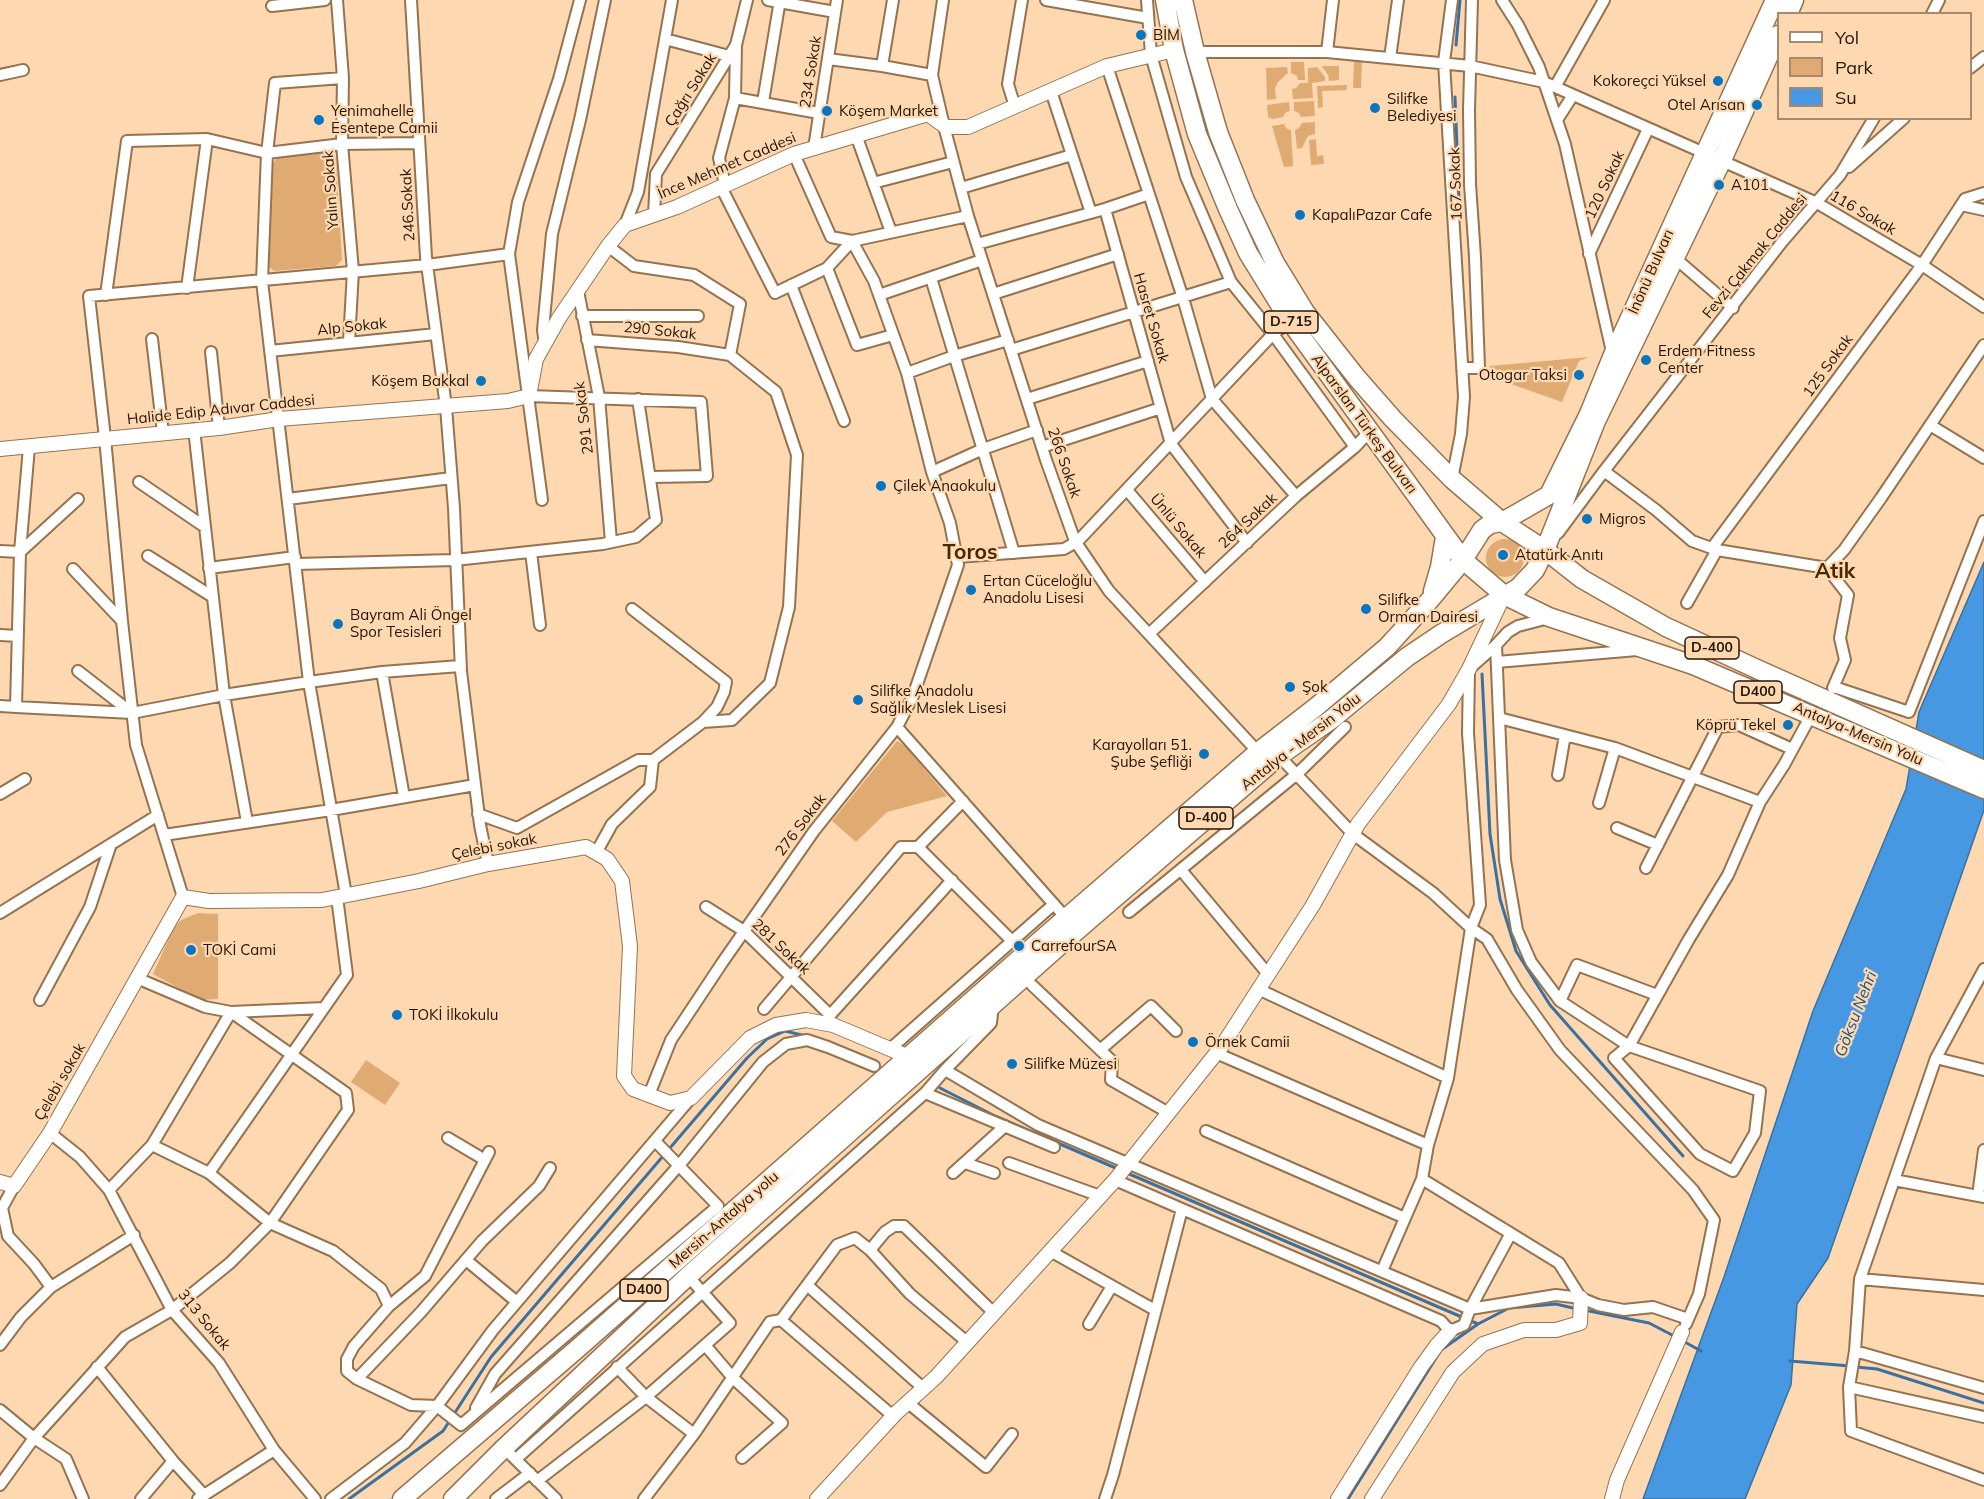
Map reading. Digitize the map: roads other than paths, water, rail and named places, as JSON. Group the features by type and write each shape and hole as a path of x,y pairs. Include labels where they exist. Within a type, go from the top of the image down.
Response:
{"main road":[{"name":"Alparslan Türkeş Bulvarı","path":"1165,0 1174,50 1197,134 1248,253 1290,321 1445,537 1463,560 1504,595"},
{"name":"Alparslan Türkeş Bulvarı","path":"1184,0 1195,52 1218,132 1245,200 1275,263 1305,312 1357,378 1393,419 1452,479 1502,522"},
{"name":"İnönü Bulvarı","path":"1502,522 1549,495 1589,414 1613,355 1775,0"},
{"name":"İnönü Bulvarı","path":"1545,550 1596,421 1722,160 1777,39"},
{"name":"D-400","path":"1502,522 1545,550 1582,579 1666,627 1887,736"},
{"path":"1463,560 1482,530 1490,524 1502,522"},
{"path":"1429,602 1440,567 1445,537"},
{"path":"1504,595 1518,588 1526,580 1535,570 1545,550"},
{"name":"Antalya - Mersin Yolu","path":"909,1057 1258,752 1387,647 1429,602 1463,560"},
{"path":"1504,595 1549,617"},
{"name":"Antalya - Mersin Yolu","path":"926,1064 1279,756 1332,719 1407,657 1504,595"},
{"name":"Antalya-Mersin Yolu","path":"1549,617 1693,665 1984,770"},
{"name":"Antalya-Mersin Yolu","path":"1887,736 1984,789"},
{"name":"Mersin-Antalya yolu","path":"402,1499 577,1349 909,1057"},
{"name":"Mersin-Antalya yolu","path":"453,1499 509,1454 886,1077 926,1064"}],"street":[{"path":"272,6 325,0"},
{"name":"Yalın Sokak","path":"337,0 343,78 342,144 353,271 349,342"},
{"name":"246.Sokak","path":"411,0 427,266 446,407 460,666 478,814 488,864"},
{"path":"542,500 509,254 518,202 559,79 580,0"},
{"path":"545,344 543,330 552,234 580,120 605,0"},
{"path":"529,396 536,360 559,318 625,225 638,192 672,0"},
{"path":"736,45 747,0"},
{"path":"768,0 836,6"},
{"path":"882,66 893,0"},
{"path":"828,58 932,75 943,0"},
{"path":"1015,107 1008,84 1022,0"},
{"path":"1047,0 1148,18"},
{"path":"1147,0 1151,55 1186,177 1231,282 1273,334 1354,447"},
{"path":"1327,52 1333,0"},
{"path":"1390,58 1398,0"},
{"path":"1452,0 1444,62 1464,397 1461,434 1452,479"},
{"name":"167 Sokak","path":"1462,368 1479,368 1470,184 1472,0"},
{"path":"1502,0 1518,25 1539,67 1557,120 1613,355"},
{"path":"1555,87 1605,0"},
{"path":"763,102 780,1"},
{"name":"234 Sokak","path":"814,148 836,6"},
{"path":"665,39 729,56"},
{"name":"Çağrı Sokak","path":"654,214 656,174 736,45"},
{"name":"Çağrı Sokak","path":"736,45 735,98 719,158 723,186 775,293 791,285"},
{"name":"İnce Mehmet Caddesi","path":"625,225 676,207 794,154 928,114 946,127 968,128 1107,66 1174,50"},
{"name":"116 Sokak","path":"1195,52 1327,52 1444,62 1544,82 1817,203 1922,265 1984,307"},
{"path":"1972,67 1984,57"},
{"path":"1107,66 1183,298 1212,399 1296,496"},
{"path":"0,75 23,70"},
{"name":"266 Sokak","path":"932,75 968,216 1042,447 1076,543 1108,591 1258,752"},
{"path":"209,1173 347,975 331,810 309,682 262,280 267,153 275,83 343,78"},
{"path":"1051,91 1091,213"},
{"path":"1557,120 1574,95"},
{"path":"735,98 819,113"},
{"name":"Fevzi Çakmak Caddesi","path":"1545,550 1782,242 1840,175 1873,120"},
{"path":"1840,175 1903,120"},
{"name":"120 Sokak","path":"1589,254 1648,129"},
{"path":"856,135 891,232"},
{"path":"106,295 127,141 207,139 267,153 342,144 419,143"},
{"path":"187,288 207,139"},
{"path":"794,154 831,237 852,241 968,216"},
{"path":"961,188 1072,154"},
{"path":"873,183 954,162"},
{"path":"1963,202 1984,193"},
{"path":"977,244 1091,213 1149,194"},
{"path":"1963,202 1983,208"},
{"name":"125 Sokak","path":"1687,603 1714,549 1922,265 1963,202"},
{"name":"Hasret Sokak","path":"1105,208 1171,444 1247,543"},
{"path":"852,241 874,280 907,373 932,472 950,523 957,561 1064,549 1076,543 1273,334 1290,321"},
{"path":"844,421 791,285 827,268 852,241"},
{"path":"608,246 634,266 694,275 740,304 730,355 776,392 797,455 789,607 770,683 732,720 703,722"},
{"path":"183,897 136,745 89,296 427,266 509,254"},
{"path":"993,294 1118,254"},
{"path":"1675,258 1733,308"},
{"path":"879,295 982,260"},
{"path":"827,268 856,345 893,336"},
{"path":"931,278 1014,553"},
{"path":"907,373 954,356 1010,345 1134,313 1231,282"},
{"name":"291 Sokak","path":"578,291 599,397 611,542"},
{"path":"582,316 698,316"},
{"name":"Alp Sokak","path":"270,351 436,334"},
{"path":"152,339 163,433"},
{"name":"290 Sokak","path":"587,340 678,347 730,355"},
{"path":"1827,568 1844,550 1984,345"},
{"path":"211,352 219,428"},
{"path":"1027,399 1148,361"},
{"path":"446,407 508,401 529,396 701,402 707,476 651,477"},
{"path":"209,568 296,560 455,560 611,542 636,537 656,520 638,399"},
{"name":"Halide Edip Adıvar Caddesi","path":"0,449 219,428 279,419 446,407"},
{"path":"1042,447 1161,408"},
{"path":"1930,425 1984,458"},
{"path":"194,429 224,695 247,822"},
{"path":"932,472 1037,430"},
{"name":"264 Sokak","path":"1149,634 1296,496 1370,431"},
{"path":"16,707 20,552 29,447"},
{"path":"1604,471 1656,510 1692,541 1714,549 1827,568 1848,596 1840,638 1845,660 1833,688 1909,712 1984,521"},
{"path":"288,499 451,478"},
{"path":"139,482 205,527"},
{"name":"Ünlü Sokak","path":"1127,490 1205,582"},
{"path":"0,551 20,552 78,499"},
{"path":"531,552 540,625"},
{"path":"148,556 213,597"},
{"name":"276 Sokak","path":"650,1095 671,1040 744,931 814,831 897,727 913,696 957,561"},
{"path":"73,569 122,621"},
{"path":"817,1499 893,1416 967,1342 1115,1180 1216,1053 1313,905 1358,824 1449,704 1469,669 1504,595"},
{"path":"478,814 517,828 638,760 653,759 703,722 717,707 724,693 726,682 633,609"},
{"path":"1382,1271 1422,1179 1428,1145 1448,1078 1471,928 1480,905 1468,733 1469,669 1508,632 1518,626 1549,617"},
{"path":"0,635 18,636"},
{"path":"1496,645 1505,860 1517,930 1531,962 1560,1001 1629,1046 1760,1091 1755,1133 1733,1171 1700,1154 1614,1058 1629,1046 1728,875 1760,802 1809,719"},
{"path":"1497,662 1647,650"},
{"path":"0,706 132,713 224,695 309,682 382,672 460,666"},
{"path":"78,671 132,713"},
{"path":"382,672 404,797"},
{"path":"1499,718 1615,748 1760,802"},
{"path":"1646,868 1718,727 1739,725 1792,749"},
{"path":"897,727 1066,918"},
{"path":"1129,912 1297,774 1345,727"},
{"path":"1558,775 1565,735"},
{"path":"1599,803 1615,748"},
{"path":"1279,756 1353,834 1434,893 1471,928 1487,939 1517,990 1560,1050 1693,1190 1714,1220 1699,1294 1617,1480 1612,1499"},
{"path":"653,759 650,787 612,825 596,853 607,859 622,881 630,946 624,1076 633,1089 670,1103 691,1098"},
{"path":"0,794 25,779"},
{"path":"164,835 331,810 475,785"},
{"path":"918,847 963,801"},
{"path":"0,913 158,815"},
{"path":"1617,828 1658,844"},
{"path":"40,1000 90,907 111,844"},
{"name":"Çelebi sokak","path":"7,1184 50,1133 139,979 183,897 209,901 322,900 419,881 488,864 586,847 596,853"},
{"path":"764,1009 901,847 918,847 1011,941"},
{"path":"1181,870 1268,974"},
{"path":"826,1019 952,880"},
{"path":"890,1049 1054,903"},
{"name":"281 Sokak","path":"706,907 744,931 791,977 826,1019"},
{"path":"1560,1001 1577,965 1657,996"},
{"path":"1984,969 1936,1058 1860,1279 1855,1351 1849,1387 1851,1431 1984,1480"},
{"path":"139,979 205,1007 231,1012 324,1008"},
{"path":"1032,985 1112,1061 1111,1080 1169,1113"},
{"path":"1258,989 1448,1078"},
{"path":"556,1499 509,1454 618,1367 925,1093 991,1023 993,1004"},
{"path":"1100,1050 1151,1006 1176,1030"},
{"path":"0,1485 34,1438 125,1337 172,1310 230,1263 270,1223 348,1110 346,1093 231,1012"},
{"path":"109,1190 152,1145 231,1012"},
{"path":"331,1499 405,1443 437,1406 493,1330 691,1098 750,1038 776,1025 826,1019 833,1025 909,1057"},
{"path":"471,1416 495,1374 763,1062 786,1044 807,1040 828,1047 886,1077"},
{"path":"1216,1053 1428,1145"},
{"path":"1936,1058 1984,1070"},
{"path":"945,1070 1038,1125 1470,1309 1556,1295 1581,1298 1598,1305 1624,1310 1653,1307 1688,1319"},
{"path":"925,1093 1054,1147"},
{"path":"953,1173 1005,1126"},
{"path":"1206,1131 1405,1218"},
{"name":"313 Sokak","path":"50,1133 80,1157 109,1190 172,1310 219,1363 274,1450 315,1499"},
{"path":"448,1138 487,1156 425,1276 389,1306 354,1346 347,1359 346,1371 357,1379 411,1405 437,1406 461,1425 718,1206 655,1141"},
{"path":"152,1145 209,1173 270,1223 333,1251 381,1289 389,1306"},
{"path":"1894,1180 1981,1196 1984,1150"},
{"path":"965,1163 994,1173"},
{"path":"1010,1163 1100,1196"},
{"path":"357,1379 422,1312 482,1241 539,1186 550,1168"},
{"path":"1372,1499 1453,1372 1483,1344 1524,1330 1556,1330 1580,1323 1581,1298 1559,1263 1422,1179"},
{"path":"1115,1180 1440,1321 1450,1331"},
{"path":"7,1184 1,1209 8,1236 34,1264 51,1287"},
{"path":"1105,1499 1182,1209"},
{"path":"870,1250 885,1232 894,1226 904,1226 994,1313"},
{"path":"0,1345 21,1317 51,1287 134,1235"},
{"path":"1338,1499 1421,1367 1450,1331 1464,1325 1470,1309 1510,1235"},
{"path":"644,1499 733,1378 770,1322 781,1320 837,1245 855,1238 870,1250 910,1294 967,1342"},
{"path":"1050,1251 1155,1310"},
{"path":"466,1260 517,1302"},
{"path":"496,1499 534,1477 646,1397 730,1323 688,1276"},
{"path":"1860,1279 1984,1290"},
{"path":"807,1285 923,1388"},
{"path":"1089,1324 1112,1286"},
{"path":"781,1320 893,1416"},
{"path":"705,1345 733,1378 782,1424 742,1458"},
{"path":"1855,1351 1984,1388"},
{"path":"97,1367 201,1497 274,1450"},
{"path":"618,1367 646,1397 693,1434"},
{"path":"1849,1387 1984,1417"},
{"path":"908,1402 986,1467 1012,1434"},
{"path":"0,1410 34,1438 66,1459 83,1499"},
{"path":"141,1499 173,1461"}],"water":[{"name":"Göksu Nehri","path":"1984,562 1984,810 1828,1258 1797,1304 1791,1385 1745,1499 1643,1499 1724,1277 1813,1011 1906,789 1919,712"}],"waterway":[{"path":"1456,45 1460,0"},
{"path":"1455,97 1459,200"},
{"path":"1482,674 1490,834 1500,899 1516,951 1550,1005 1683,1156"},
{"path":"349,1499 443,1431 491,1357 747,1058 767,1039 785,1031 806,1036"},
{"path":"940,1088 995,1116 1118,1169"},
{"path":"1127,1173 1478,1324"},
{"path":"1348,1499 1441,1350 1478,1324 1509,1308 1556,1304 1577,1309"},
{"path":"1584,1310 1649,1323 1674,1336"},
{"path":"1683,1341 1701,1351"},
{"path":"1790,1361 1850,1366"},
{"path":"1856,1367 1877,1369 1984,1403"}],"place":[{"name":"BİM","path":"1141,35"},
{"name":"Kokoreçci Yüksel","path":"1718,81"},
{"name":"Otel Arısan","path":"1757,105"},
{"name":"Silifke Belediyesi","path":"1375,108"},
{"name":"Köşem Market","path":"827,111"},
{"name":"Yenimahelle Esentepe Camii","path":"319,120"},
{"name":"A101","path":"1719,185"},
{"name":"KapalıPazar Cafe","path":"1300,215"},
{"name":"Erdem Fitness Center","path":"1646,360"},
{"name":"Otogar Taksi","path":"1579,375"},
{"name":"Köşem Bakkal","path":"481,381"},
{"name":"Çilek Anaokulu","path":"881,486"},
{"name":"Migros","path":"1587,519"},
{"name":"Atatürk Anıtı","path":"1503,555"},
{"name":"Ertan Cüceloğlu Anadolu Lisesi","path":"971,590"},
{"name":"Silifke Orman Dairesi","path":"1366,609"},
{"name":"Bayram Ali Öngel Spor Tesisleri","path":"338,624"},
{"name":"Şok","path":"1290,687"},
{"name":"Silifke Anadolu Sağlık Meslek Lisesi","path":"858,700"},
{"name":"Köprü Tekel","path":"1788,725"},
{"name":"Karayolları 51. Şube Şefliği","path":"1204,754"},
{"name":"CarrefourSA","path":"1019,946"},
{"name":"TOKİ Cami","path":"191,950"},
{"name":"TOKİ İlkokulu","path":"397,1015"},
{"name":"Örnek Camii","path":"1193,1042"},
{"name":"Silifke Müzesi","path":"1012,1064"}],"district":[{"name":"Toros","path":"970,553"},
{"name":"Atik","path":"1835,572"}]}
